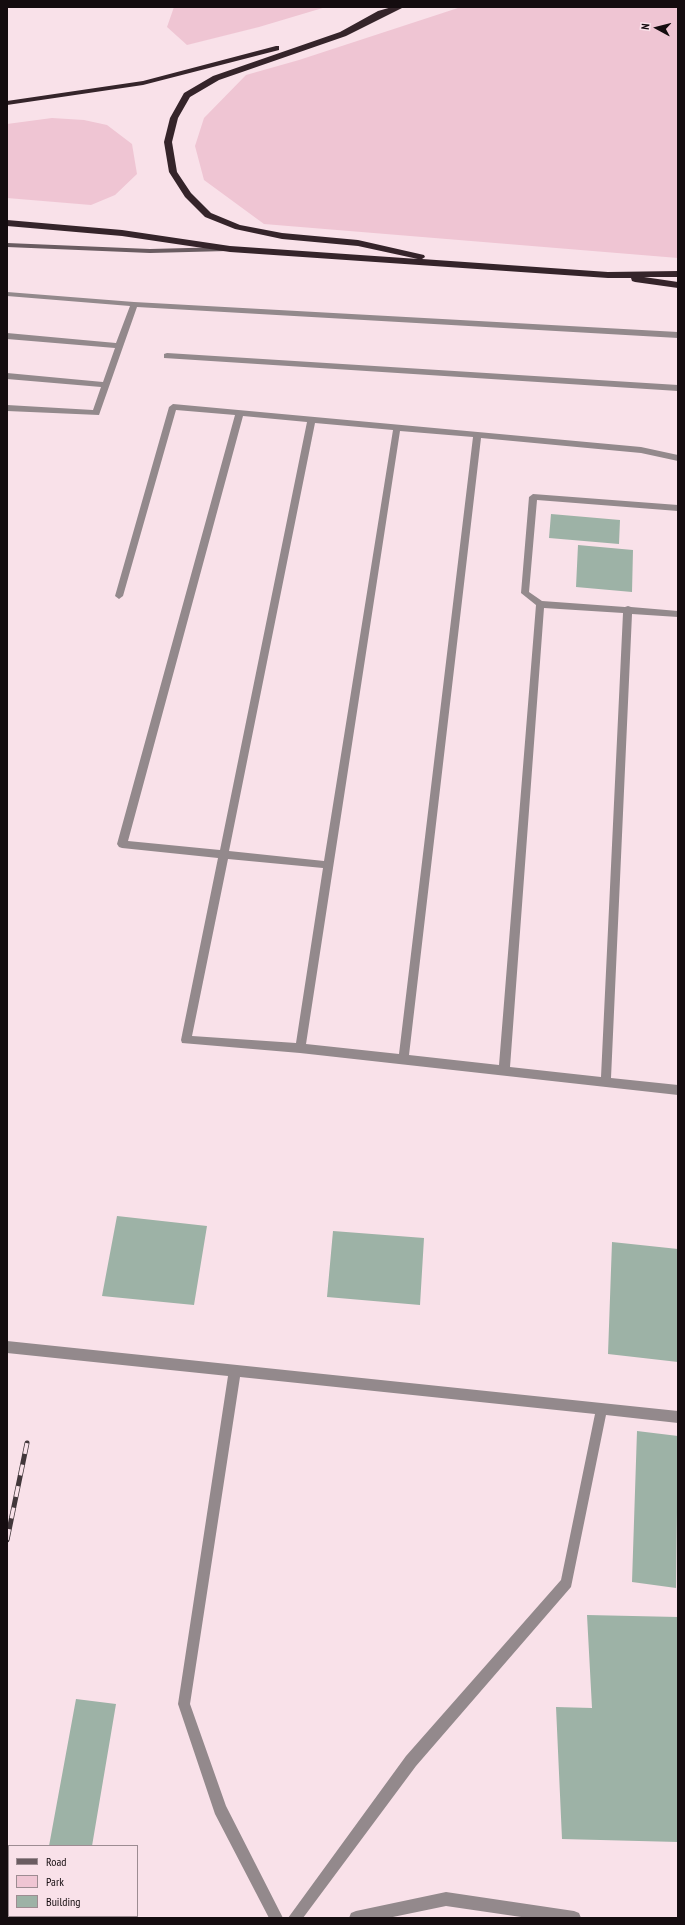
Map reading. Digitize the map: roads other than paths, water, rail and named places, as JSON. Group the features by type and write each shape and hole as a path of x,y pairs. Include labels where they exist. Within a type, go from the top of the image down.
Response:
{"highway":[{"path":"7,103 143,82 261,53 400,7"},
{"path":"387,11 344,34 216,78 187,95 174,118 168,142 173,172 188,195 208,215 238,228 282,236 358,243 408,253 448,264"},
{"path":"7,223 122,233 230,249 608,275 678,274"},
{"path":"608,275 678,286"}],"main road":[{"path":"7,245 150,251 230,249"}],"lane":[{"path":"7,294 134,304 678,335"},
{"path":"7,408 96,413 134,304"},
{"path":"7,336 119,346"},
{"path":"167,356 678,388"},
{"path":"7,376 105,385"},
{"path":"119,596 173,407 641,450 678,458"},
{"path":"240,413 122,844 329,865"},
{"path":"312,419 186,1040 300,1048 678,1090"},
{"path":"300,1048 397,427"},
{"path":"403,1060 477,434"},
{"path":"678,508 533,497 525,593 540,604 628,609 678,614"},
{"path":"504,1071 540,604"},
{"path":"606,1082 628,609"},
{"path":"7,1347 678,1417"},
{"path":"235,1371 184,1704 220,1809 276,1918"},
{"path":"295,1918 411,1761 567,1583 602,1408"},
{"path":"356,1918 446,1900 574,1918"}],"railway":[{"path":"7,1540 27,1443"}]}
